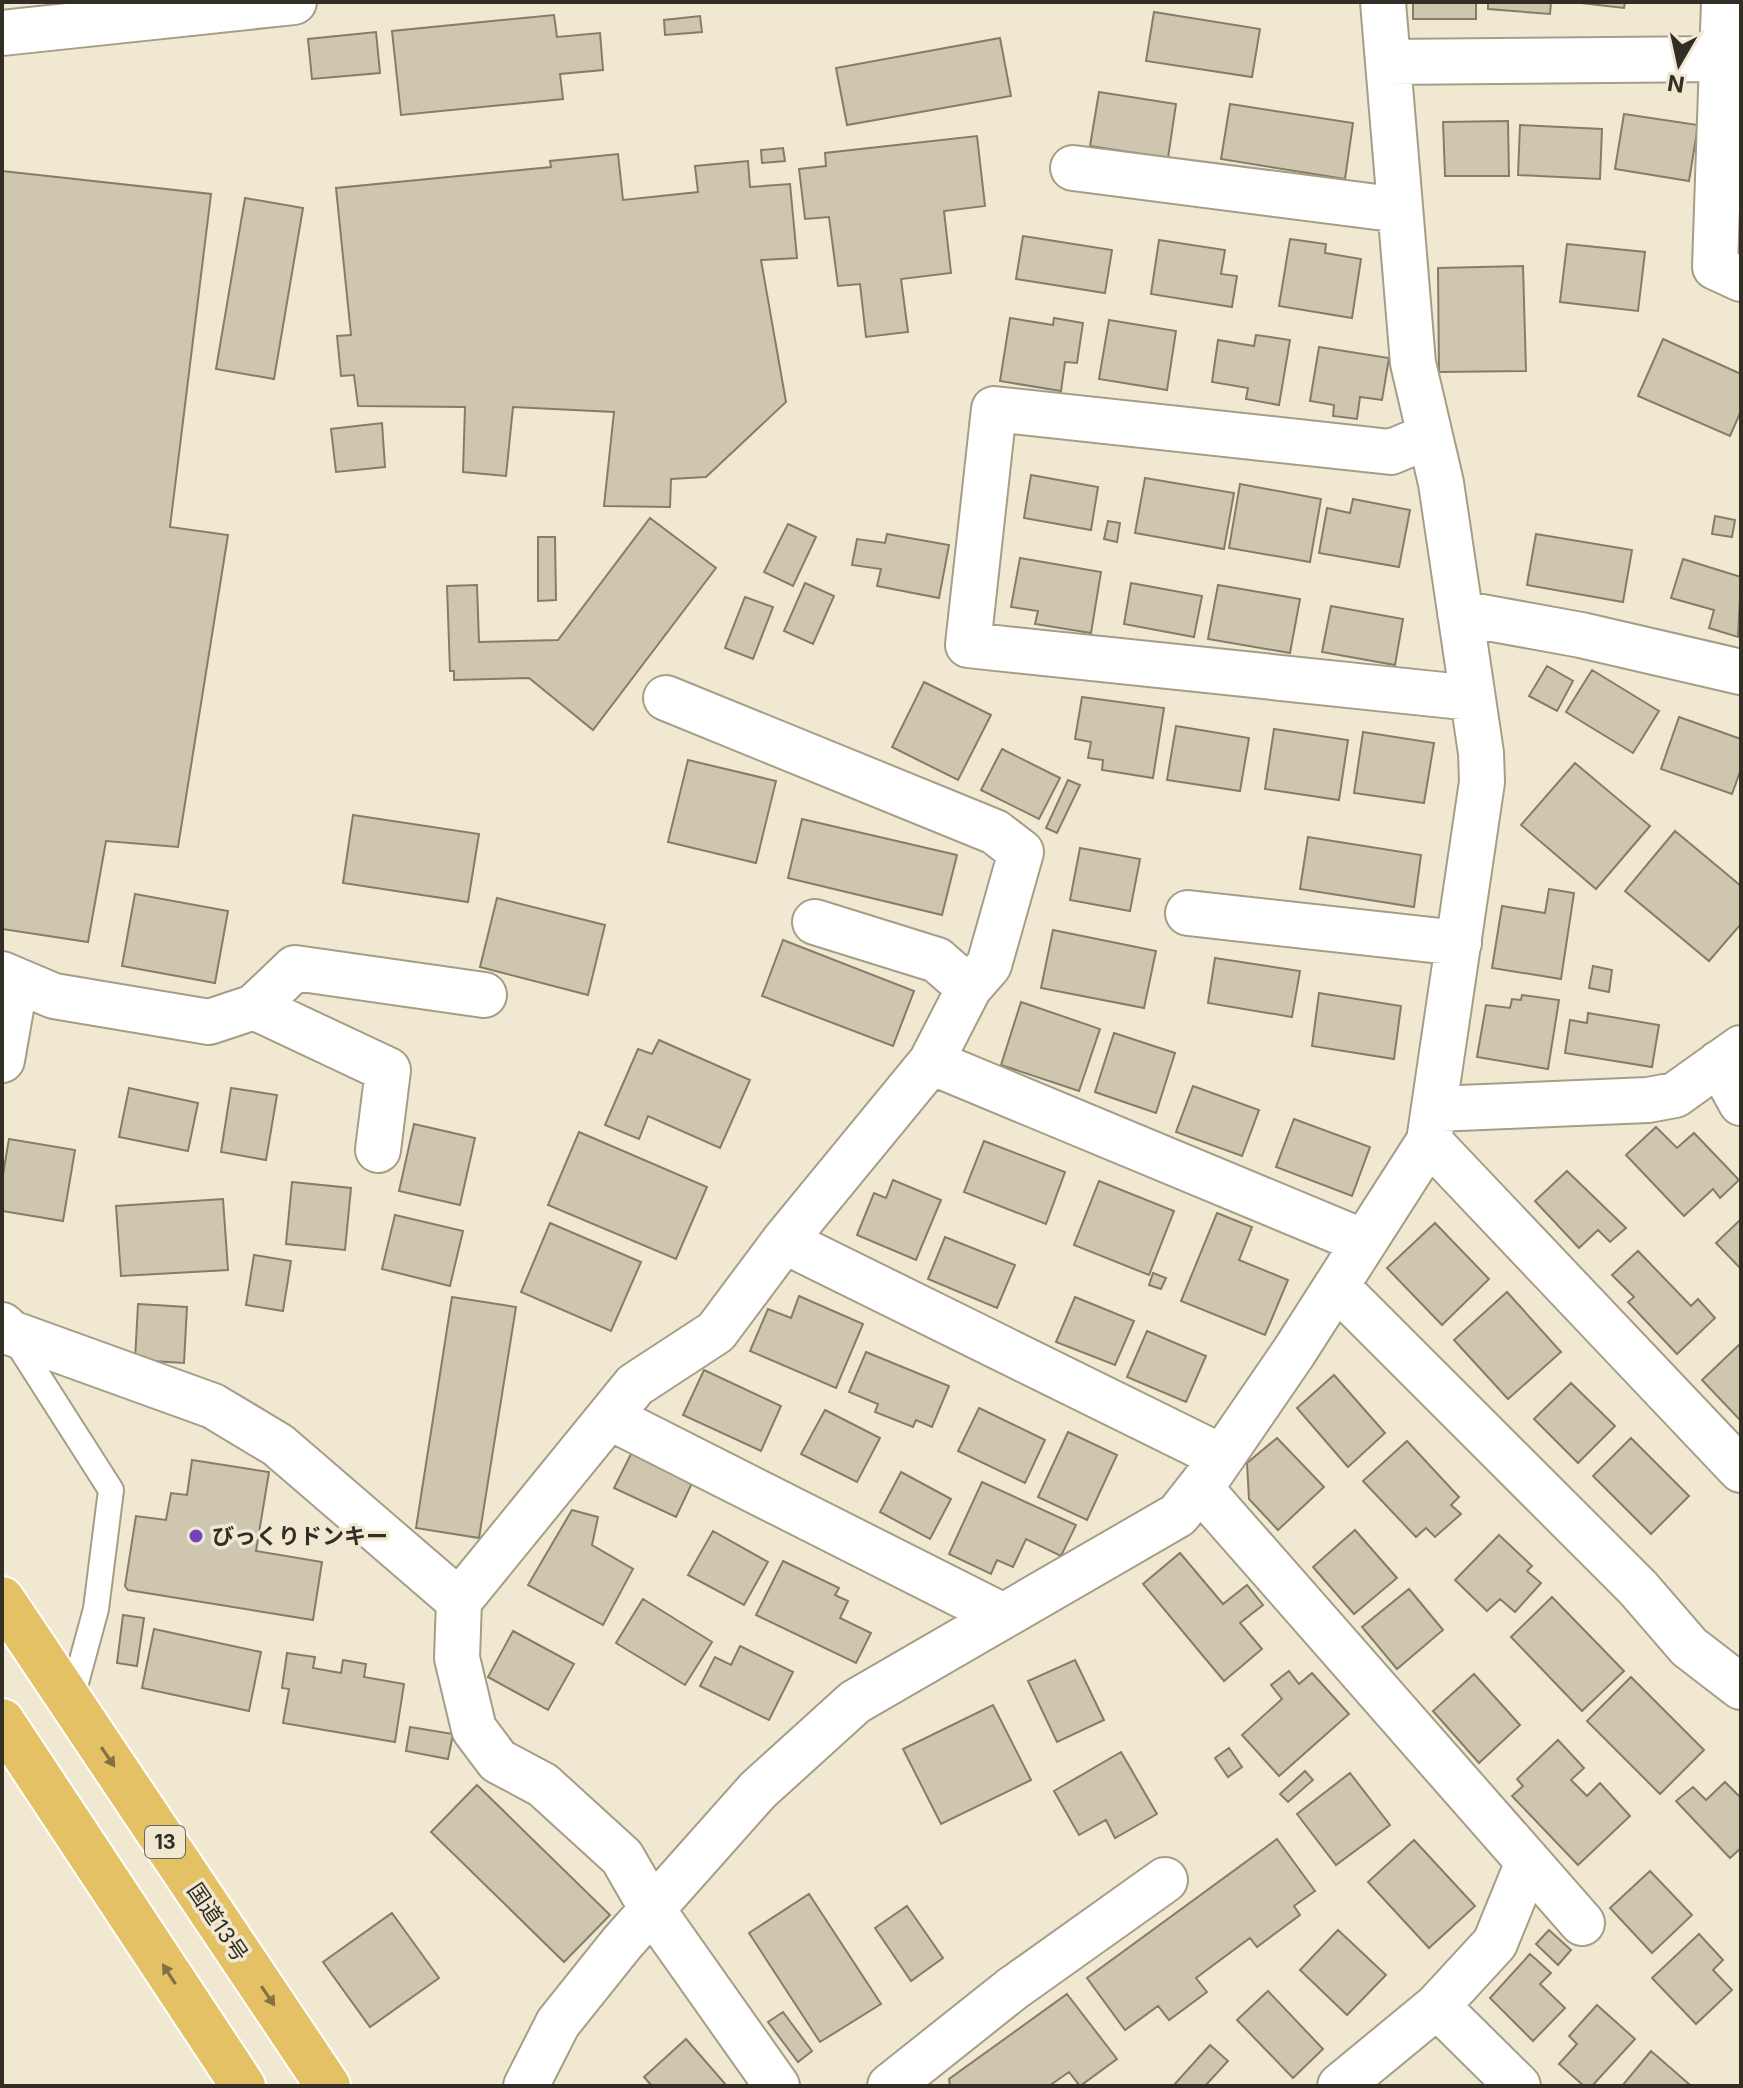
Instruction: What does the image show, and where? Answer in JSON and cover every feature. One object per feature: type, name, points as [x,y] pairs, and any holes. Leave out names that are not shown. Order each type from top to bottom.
[{"type":"highway","name":"国道13号","points":[[2,1599],[328,2086]]},
{"type":"highway","points":[[2,1721],[243,2086]]},
{"type":"street","points":[[2,33],[294,2]]},
{"type":"street","points":[[526,2086],[558,2023],[652,1909],[758,1790],[855,1702],[1178,1515],[1211,1473],[1336,1286],[1432,1125],[1482,782],[1441,483],[1413,363],[1383,2]]},
{"type":"street","points":[[1724,2],[1715,267],[1741,279]]},
{"type":"street","points":[[1388,62],[1722,59]]},
{"type":"street","points":[[1073,168],[1400,210]]},
{"type":"street","points":[[1429,436],[1391,452],[994,409],[968,645],[1472,698]]},
{"type":"street","points":[[1460,613],[1581,635],[1741,672]]},
{"type":"street","points":[[666,698],[995,832],[1021,852],[989,965],[969,988],[931,1062],[784,1241],[716,1332],[635,1385],[459,1601],[457,1658],[474,1729],[498,1761],[543,1785],[622,1857],[652,1909],[777,2086]]},
{"type":"street","points":[[1188,913],[1459,943]]},
{"type":"street","points":[[815,922],[937,960],[969,988]]},
{"type":"street","points":[[2,1060],[9,977],[54,996],[209,1022],[254,1007],[295,968],[484,995]]},
{"type":"street","points":[[254,1007],[388,1070],[378,1150]]},
{"type":"street","points":[[1432,1125],[1675,1095],[1730,1056],[1741,1103]]},
{"type":"street","points":[[931,1062],[1364,1242]]},
{"type":"street","points":[[1432,1125],[1741,1470]]},
{"type":"street","points":[[784,1241],[1211,1473],[1528,1862],[1582,1923]]},
{"type":"street","points":[[1336,1286],[1638,1588],[1689,1647],[1741,1687]]},
{"type":"street","points":[[7,1329],[213,1406],[278,1445],[459,1601]]},
{"type":"street","points":[[609,1417],[1003,1616]]},
{"type":"street","points":[[1340,2086],[1437,2006],[1495,1943],[1528,1862]]},
{"type":"street","points":[[890,2086],[1012,1989],[1165,1880]]},
{"type":"street","points":[[1437,2006],[1518,2086]]},
{"type":"lane","points":[[7,1329],[111,1490],[96,1609],[71,1701]]},
{"type":"building","points":[[1413,2],[1476,2],[1476,19],[1413,19]]},
{"type":"building","points":[[1488,2],[1551,2],[1550,14],[1488,9]]},
{"type":"building","points":[[1572,2],[1625,2],[1624,8]]},
{"type":"building","points":[[1154,12],[1260,29],[1252,77],[1146,61]]},
{"type":"building","points":[[554,15],[557,37],[600,33],[603,70],[560,74],[563,99],[401,115],[392,31]]},
{"type":"building","points":[[700,16],[702,32],[665,35],[664,20]]},
{"type":"building","points":[[376,32],[380,73],[312,79],[308,39]]},
{"type":"building","points":[[1000,38],[1011,96],[847,125],[836,68]]},
{"type":"building","points":[[1099,92],[1176,104],[1168,158],[1090,146]]},
{"type":"building","points":[[1230,104],[1353,123],[1345,179],[1221,159]]},
{"type":"building","points":[[1624,114],[1698,125],[1689,181],[1615,169]]},
{"type":"building","points":[[1508,121],[1509,176],[1445,176],[1443,122]]},
{"type":"building","points":[[1520,125],[1602,129],[1600,179],[1518,175]]},
{"type":"building","points":[[977,136],[985,206],[944,211],[951,273],[901,279],[908,332],[866,337],[860,284],[838,286],[829,217],[805,219],[799,169],[826,166],[825,153]]},
{"type":"building","points":[[783,148],[785,161],[762,163],[761,150]]},
{"type":"building","points":[[618,154],[623,200],[698,192],[695,166],[748,161],[750,187],[790,184],[797,258],[761,260],[786,402],[706,477],[671,479],[670,507],[604,506],[614,412],[513,407],[506,476],[463,472],[465,407],[358,406],[354,375],[341,376],[337,336],[351,335],[336,188],[551,167],[550,161]]},
{"type":"building","points":[[2,171],[211,194],[170,527],[228,535],[178,847],[106,841],[88,942],[2,929]]},
{"type":"building","points":[[245,198],[303,208],[274,379],[216,369]]},
{"type":"building","points":[[1023,236],[1112,250],[1105,293],[1016,279]]},
{"type":"building","points":[[1290,239],[1326,244],[1325,253],[1361,259],[1352,318],[1279,306]]},
{"type":"building","points":[[1159,240],[1225,250],[1221,274],[1237,276],[1232,307],[1151,294]]},
{"type":"building","points":[[1567,244],[1645,252],[1638,311],[1560,302]]},
{"type":"building","points":[[1523,266],[1526,371],[1439,372],[1438,268]]},
{"type":"building","points":[[1010,318],[1053,325],[1054,318],[1083,323],[1077,363],[1065,362],[1061,391],[1000,381]]},
{"type":"building","points":[[1109,320],[1176,331],[1167,390],[1099,379]]},
{"type":"building","points":[[1256,335],[1290,340],[1279,405],[1246,399],[1248,388],[1212,382],[1218,340],[1254,346]]},
{"type":"building","points":[[1663,339],[1741,374],[1741,411],[1730,436],[1638,396]]},
{"type":"building","points":[[1319,347],[1389,358],[1382,400],[1360,397],[1357,419],[1333,416],[1334,405],[1310,401]]},
{"type":"building","points":[[382,423],[385,467],[336,472],[331,429]]},
{"type":"building","points":[[1031,475],[1098,487],[1091,530],[1024,518]]},
{"type":"building","points":[[1145,478],[1234,493],[1224,549],[1135,533]]},
{"type":"building","points":[[1240,484],[1321,499],[1310,562],[1229,548]]},
{"type":"building","points":[[1353,499],[1410,510],[1399,567],[1319,553],[1327,508],[1350,513]]},
{"type":"building","points":[[1715,516],[1735,520],[1732,537],[1712,534]]},
{"type":"building","points":[[650,518],[716,568],[593,730],[529,678],[454,680],[454,671],[450,671],[447,586],[477,585],[479,642],[558,640]]},
{"type":"building","points":[[1108,521],[1120,523],[1117,542],[1104,539]]},
{"type":"building","points":[[788,524],[816,537],[793,586],[764,572]]},
{"type":"building","points":[[887,534],[949,545],[939,598],[877,586],[881,569],[852,565],[857,539],[885,543]]},
{"type":"building","points":[[1536,534],[1632,550],[1623,602],[1527,585]]},
{"type":"building","points":[[538,537],[555,537],[556,600],[538,601]]},
{"type":"building","points":[[1020,558],[1101,572],[1091,633],[1035,624],[1038,611],[1011,607]]},
{"type":"building","points":[[1683,559],[1741,577],[1738,637],[1709,628],[1714,610],[1671,598]]},
{"type":"building","points":[[805,583],[834,596],[813,644],[784,631]]},
{"type":"building","points":[[1131,583],[1202,596],[1194,637],[1124,624]]},
{"type":"building","points":[[1218,585],[1300,599],[1290,653],[1208,639]]},
{"type":"building","points":[[745,597],[773,607],[753,659],[725,648]]},
{"type":"building","points":[[1331,606],[1403,619],[1395,665],[1322,652]]},
{"type":"building","points":[[1547,666],[1573,681],[1557,711],[1529,696]]},
{"type":"building","points":[[1592,670],[1659,711],[1633,753],[1566,712]]},
{"type":"building","points":[[924,682],[991,715],[958,780],[892,747]]},
{"type":"building","points":[[1082,697],[1164,708],[1153,778],[1102,770],[1103,760],[1088,758],[1091,742],[1075,739]]},
{"type":"building","points":[[1679,717],[1741,739],[1741,769],[1732,794],[1661,769]]},
{"type":"building","points":[[1176,726],[1249,738],[1240,791],[1167,780]]},
{"type":"building","points":[[1274,729],[1348,740],[1339,800],[1265,789]]},
{"type":"building","points":[[1363,732],[1434,743],[1424,803],[1354,793]]},
{"type":"building","points":[[1002,749],[1060,778],[1039,819],[981,790]]},
{"type":"building","points":[[688,760],[776,781],[756,863],[668,842]]},
{"type":"building","points":[[1575,763],[1650,826],[1596,889],[1521,825]]},
{"type":"building","points":[[1068,780],[1080,785],[1057,833],[1046,828]]},
{"type":"building","points":[[353,815],[479,834],[468,902],[343,883]]},
{"type":"building","points":[[802,819],[957,855],[942,915],[788,878]]},
{"type":"building","points":[[1675,831],[1741,886],[1741,924],[1709,961],[1625,891]]},
{"type":"building","points":[[1308,837],[1421,855],[1414,907],[1300,889]]},
{"type":"building","points":[[1080,848],[1140,859],[1130,911],[1070,900]]},
{"type":"building","points":[[1549,889],[1574,893],[1561,979],[1492,968],[1502,906],[1545,913]]},
{"type":"building","points":[[135,894],[228,911],[215,983],[122,966]]},
{"type":"building","points":[[497,898],[605,925],[588,995],[480,967]]},
{"type":"building","points":[[1053,930],[1156,951],[1144,1008],[1041,988]]},
{"type":"building","points":[[783,940],[914,991],[893,1046],[762,996]]},
{"type":"building","points":[[1215,958],[1300,971],[1292,1017],[1208,1003]]},
{"type":"building","points":[[1593,966],[1612,970],[1609,992],[1589,988]]},
{"type":"building","points":[[1319,993],[1401,1006],[1394,1059],[1312,1046]]},
{"type":"building","points":[[1522,995],[1559,1000],[1548,1069],[1477,1057],[1486,1005],[1510,1008],[1512,999],[1521,1000]]},
{"type":"building","points":[[1021,1002],[1100,1029],[1079,1091],[1001,1065]]},
{"type":"building","points":[[1588,1013],[1659,1025],[1652,1067],[1565,1053],[1570,1020],[1587,1023]]},
{"type":"building","points":[[1114,1033],[1175,1053],[1156,1113],[1095,1092]]},
{"type":"building","points":[[659,1040],[750,1080],[720,1148],[648,1116],[639,1139],[605,1125],[638,1049],[652,1054]]},
{"type":"building","points":[[1193,1086],[1259,1110],[1242,1156],[1176,1132]]},
{"type":"building","points":[[129,1088],[198,1103],[188,1151],[119,1137]]},
{"type":"building","points":[[231,1088],[277,1095],[266,1160],[221,1152]]},
{"type":"building","points":[[1294,1119],[1370,1147],[1352,1196],[1276,1167]]},
{"type":"building","points":[[414,1124],[475,1138],[460,1205],[399,1191]]},
{"type":"building","points":[[1656,1127],[1677,1148],[1694,1133],[1739,1180],[1720,1198],[1713,1189],[1684,1216],[1626,1155]]},
{"type":"building","points":[[579,1132],[707,1187],[676,1259],[548,1205]]},
{"type":"building","points":[[9,1139],[75,1150],[63,1221],[2,1211],[2,1180]]},
{"type":"building","points":[[984,1141],[1065,1172],[1046,1224],[964,1192]]},
{"type":"building","points":[[1567,1171],[1626,1228],[1610,1242],[1598,1230],[1579,1248],[1535,1201]]},
{"type":"building","points":[[893,1180],[941,1200],[916,1260],[857,1235],[874,1193],[886,1198]]},
{"type":"building","points":[[1099,1181],[1174,1211],[1149,1275],[1074,1245]]},
{"type":"building","points":[[292,1182],[351,1188],[345,1250],[286,1244]]},
{"type":"building","points":[[223,1199],[228,1270],[121,1276],[116,1206]]},
{"type":"building","points":[[1217,1213],[1252,1227],[1239,1260],[1288,1280],[1265,1335],[1181,1301]]},
{"type":"building","points":[[395,1215],[463,1231],[450,1286],[382,1269]]},
{"type":"building","points":[[1741,1219],[1741,1269],[1716,1243]]},
{"type":"building","points":[[550,1223],[641,1262],[611,1331],[521,1292]]},
{"type":"building","points":[[1435,1223],[1489,1279],[1442,1325],[1387,1268]]},
{"type":"building","points":[[945,1237],[1015,1265],[997,1308],[928,1279]]},
{"type":"building","points":[[1638,1251],[1691,1306],[1698,1299],[1715,1318],[1677,1354],[1628,1302],[1634,1297],[1612,1275]]},
{"type":"building","points":[[254,1255],[291,1261],[283,1311],[246,1305]]},
{"type":"building","points":[[1153,1273],[1166,1278],[1161,1289],[1149,1285]]},
{"type":"building","points":[[1507,1292],[1561,1352],[1508,1399],[1454,1340]]},
{"type":"building","points":[[799,1296],[863,1324],[836,1388],[750,1351],[768,1309],[791,1318]]},
{"type":"building","points":[[452,1297],[516,1307],[479,1538],[416,1528]]},
{"type":"building","points":[[1075,1297],[1134,1321],[1115,1365],[1056,1342]]},
{"type":"building","points":[[138,1304],[187,1307],[184,1363],[135,1360]]},
{"type":"building","points":[[1147,1331],[1206,1356],[1186,1402],[1127,1377]]},
{"type":"building","points":[[1741,1346],[1741,1421],[1702,1380]]},
{"type":"building","points":[[866,1352],[949,1386],[932,1427],[916,1420],[913,1427],[875,1412],[878,1404],[849,1392]]},
{"type":"building","points":[[704,1370],[781,1406],[761,1451],[683,1415]]},
{"type":"building","points":[[1334,1375],[1385,1433],[1348,1467],[1297,1408]]},
{"type":"building","points":[[1571,1383],[1615,1426],[1578,1463],[1534,1419]]},
{"type":"building","points":[[979,1408],[1045,1440],[1025,1483],[958,1451]]},
{"type":"building","points":[[825,1410],[880,1438],[857,1482],[801,1454]]},
{"type":"building","points":[[1068,1432],[1117,1455],[1087,1520],[1038,1497]]},
{"type":"building","points":[[1277,1438],[1324,1487],[1278,1530],[1249,1499],[1247,1463]]},
{"type":"building","points":[[1631,1438],[1689,1496],[1651,1534],[1593,1476]]},
{"type":"building","points":[[1407,1441],[1459,1497],[1451,1505],[1461,1514],[1435,1537],[1426,1528],[1416,1537],[1363,1481]]},
{"type":"building","points":[[632,1452],[693,1481],[676,1517],[614,1488]]},
{"type":"building","name":"びっくりドンキー","points":[[192,1460],[269,1472],[256,1551],[322,1562],[313,1620],[128,1590],[125,1586],[136,1516],[166,1520],[171,1493],[187,1495]]},
{"type":"building","points":[[901,1472],[951,1499],[930,1539],[880,1512]]},
{"type":"building","points":[[982,1482],[1076,1525],[1061,1556],[1026,1539],[1013,1567],[997,1560],[991,1574],[949,1554]]},
{"type":"building","points":[[572,1510],[598,1517],[592,1545],[633,1569],[603,1625],[528,1585]]},
{"type":"building","points":[[1355,1530],[1397,1578],[1354,1614],[1313,1567]]},
{"type":"building","points":[[713,1531],[768,1562],[744,1605],[688,1575]]},
{"type":"building","points":[[1499,1535],[1532,1566],[1527,1571],[1541,1583],[1515,1612],[1500,1599],[1487,1611],[1455,1580]]},
{"type":"building","points":[[1180,1553],[1223,1604],[1247,1585],[1263,1605],[1240,1623],[1262,1649],[1224,1681],[1143,1584]]},
{"type":"building","points":[[783,1561],[839,1588],[835,1595],[848,1601],[840,1618],[871,1633],[856,1663],[756,1615]]},
{"type":"building","points":[[1409,1589],[1443,1630],[1397,1669],[1362,1627]]},
{"type":"building","points":[[1552,1597],[1624,1671],[1582,1711],[1511,1637]]},
{"type":"building","points":[[643,1599],[712,1642],[685,1685],[616,1643]]},
{"type":"building","points":[[123,1615],[144,1618],[137,1666],[117,1663]]},
{"type":"building","points":[[154,1629],[261,1652],[249,1711],[142,1688]]},
{"type":"building","points":[[513,1631],[574,1664],[548,1710],[488,1677]]},
{"type":"building","points":[[740,1646],[793,1672],[769,1720],[700,1686],[715,1657],[731,1665]]},
{"type":"building","points":[[287,1653],[315,1657],[313,1668],[341,1673],[343,1660],[366,1664],[364,1677],[404,1684],[395,1742],[283,1723],[289,1689],[282,1688]]},
{"type":"building","points":[[1075,1660],[1104,1720],[1057,1742],[1028,1681]]},
{"type":"building","points":[[1289,1671],[1299,1684],[1312,1673],[1349,1714],[1279,1776],[1242,1735],[1282,1699],[1271,1685]]},
{"type":"building","points":[[1474,1674],[1520,1725],[1479,1763],[1433,1711]]},
{"type":"building","points":[[1631,1677],[1704,1750],[1660,1794],[1587,1721]]},
{"type":"building","points":[[993,1705],[1031,1780],[941,1824],[903,1749]]},
{"type":"building","points":[[410,1727],[453,1734],[448,1759],[406,1751]]},
{"type":"building","points":[[1558,1740],[1584,1768],[1571,1780],[1587,1796],[1600,1783],[1630,1816],[1578,1865],[1512,1796],[1523,1786],[1517,1779]]},
{"type":"building","points":[[1229,1748],[1242,1767],[1228,1777],[1215,1758]]},
{"type":"building","points":[[1121,1752],[1157,1814],[1115,1838],[1106,1820],[1079,1835],[1054,1791]]},
{"type":"building","points":[[1305,1771],[1313,1780],[1288,1802],[1280,1794]]},
{"type":"building","points":[[1350,1773],[1390,1825],[1336,1865],[1297,1814]]},
{"type":"building","points":[[1725,1782],[1741,1798],[1741,1848],[1730,1858],[1676,1801],[1693,1787],[1706,1800]]},
{"type":"building","points":[[477,1785],[610,1915],[564,1962],[431,1832]]},
{"type":"building","points":[[1277,1839],[1315,1891],[1294,1906],[1300,1915],[1257,1947],[1250,1938],[1196,1978],[1207,1992],[1169,2020],[1158,2006],[1125,2030],[1087,1978]]},
{"type":"building","points":[[1414,1840],[1475,1906],[1429,1948],[1368,1882]]},
{"type":"building","points":[[1650,1871],[1692,1915],[1652,1953],[1610,1908]]},
{"type":"building","points":[[809,1894],[881,2004],[820,2042],[749,1933]]},
{"type":"building","points":[[907,1906],[943,1958],[911,1981],[875,1928]]},
{"type":"building","points":[[392,1913],[439,1978],[370,2027],[323,1962]]},
{"type":"building","points":[[1338,1930],[1386,1975],[1347,2015],[1300,1970]]},
{"type":"building","points":[[1549,1930],[1571,1950],[1558,1965],[1536,1944]]},
{"type":"building","points":[[1699,1934],[1723,1960],[1713,1970],[1732,1990],[1696,2024],[1652,1978]]},
{"type":"building","points":[[1530,1954],[1551,1973],[1540,1984],[1565,2008],[1533,2041],[1490,1998]]},
{"type":"building","points":[[1268,1991],[1323,2049],[1293,2078],[1237,2020]]},
{"type":"building","points":[[1067,1994],[1117,2059],[1080,2086],[1069,2072],[1049,2086],[950,2086],[949,2079]]},
{"type":"building","points":[[1597,2005],[1635,2039],[1592,2086],[1584,2086],[1559,2064],[1577,2044],[1569,2036]]},
{"type":"building","points":[[783,2012],[812,2051],[798,2062],[768,2022]]},
{"type":"building","points":[[686,2039],[727,2086],[652,2086],[644,2077]]},
{"type":"building","points":[[1210,2045],[1228,2061],[1205,2086],[1173,2086]]},
{"type":"building","points":[[1651,2051],[1689,2084],[1622,2086]]},
{"type":"place","name":"びっくりドンキー","points":[[196,1536]]}]
